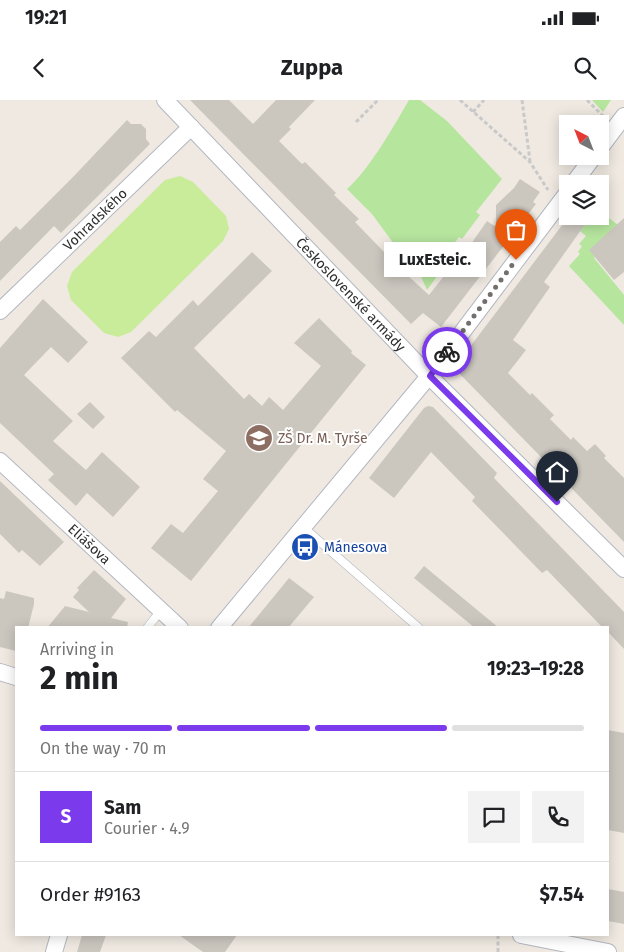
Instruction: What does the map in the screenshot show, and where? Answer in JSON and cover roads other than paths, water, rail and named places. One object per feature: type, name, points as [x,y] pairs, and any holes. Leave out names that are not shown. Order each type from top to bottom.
[{"type":"street","name":"Československé armády","points":[[166,100],[430,376],[624,569]]},
{"type":"street","points":[[609,136],[624,116]]},
{"type":"street","name":"Vohradského","points":[[0,311],[191,126]]},
{"type":"street","points":[[221,626],[302,526],[430,376],[559,204]]},
{"type":"street","name":"Eliášova","points":[[0,461],[178,626]]},
{"type":"street","points":[[0,672],[15,676]]},
{"type":"street","points":[[54,952],[59,936]]},
{"type":"street","points":[[526,936],[608,952]]},
{"type":"lane","points":[[302,526],[417,626]]},
{"type":"lane","points":[[150,626],[162,610]]},
{"type":"place","name":"LuxEsteic.","points":[[516,260]]},
{"type":"place","name":"ZŠ Dr. M. Tyrše","points":[[259,438]]},
{"type":"place","name":"Mánesova","points":[[305,547]]}]
